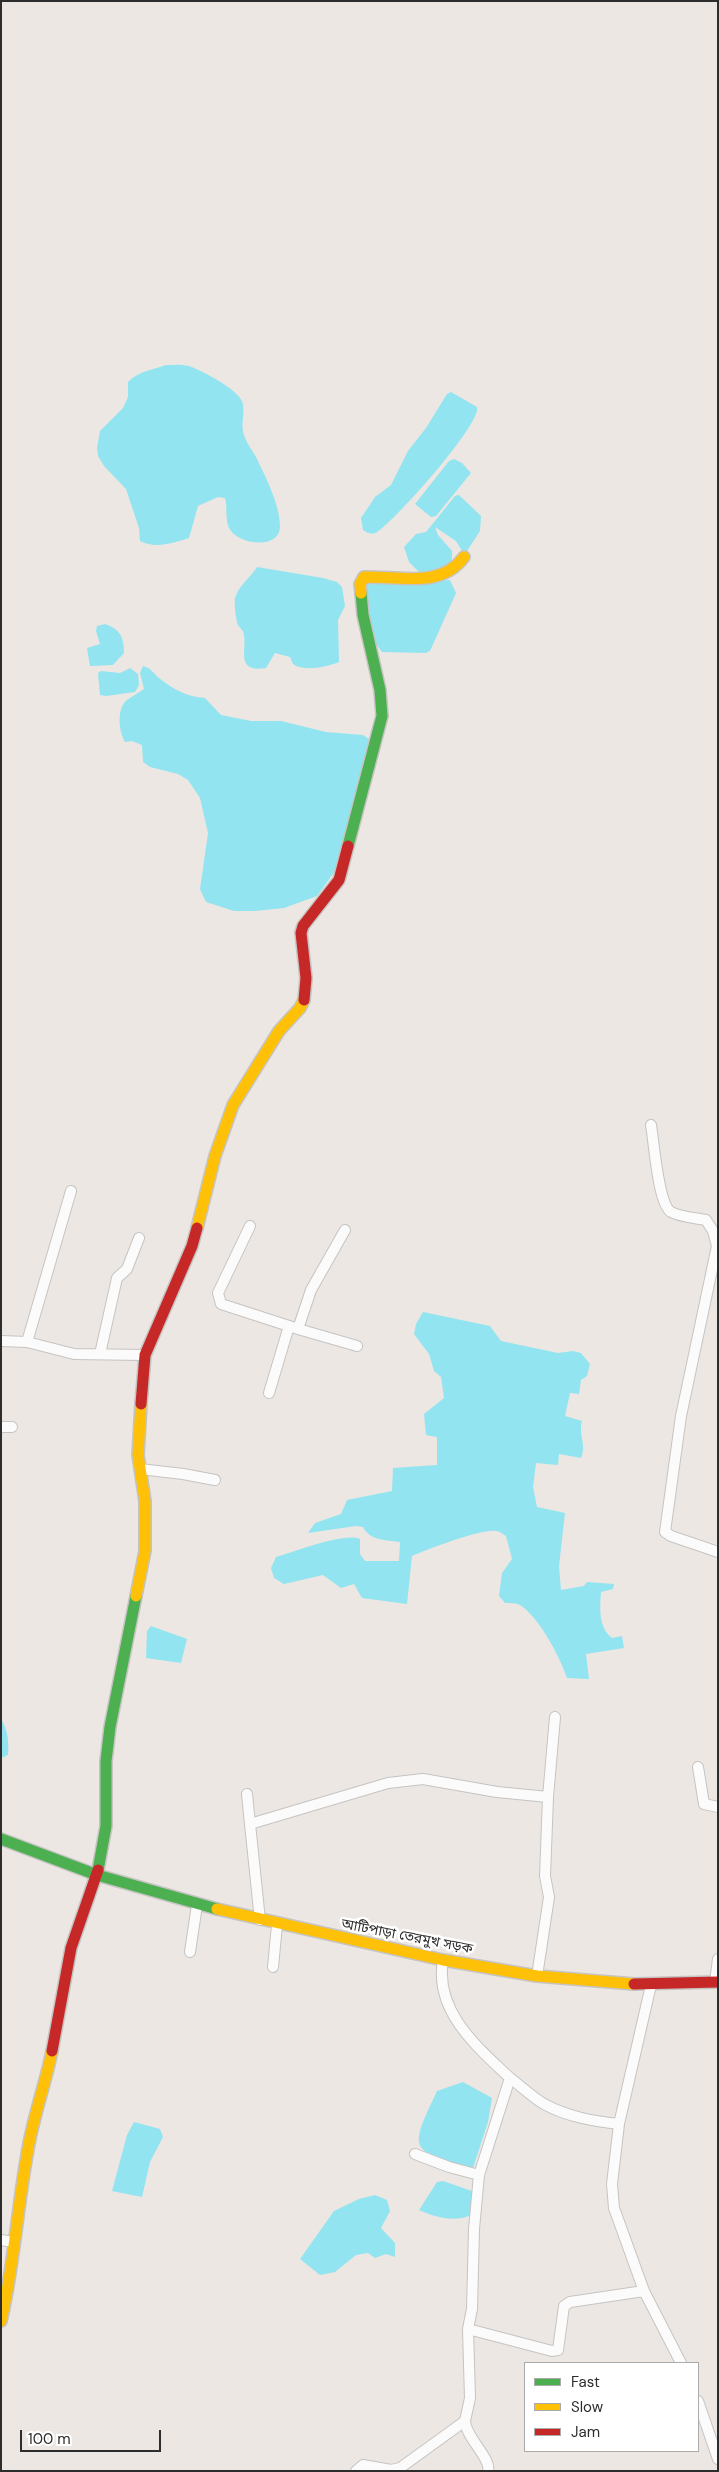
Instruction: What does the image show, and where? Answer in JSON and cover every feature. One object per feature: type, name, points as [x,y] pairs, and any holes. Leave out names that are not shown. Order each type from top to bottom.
[{"type":"street","points":[[1,2321],[11,2279],[7,2241],[27,2152],[46,2080],[71,1948],[97,1875],[106,1826],[106,1761],[110,1728],[145,1551],[145,1501],[138,1438],[145,1355],[192,1246],[215,1156],[233,1105],[279,1031],[300,1008],[305,998],[306,978],[301,933],[303,926],[334,890],[339,880],[382,716],[380,690],[363,615],[360,584],[364,577],[423,578],[446,575],[454,570],[464,557]]},
{"type":"street","points":[[651,1125],[659,1168],[659,1187],[666,1208],[672,1212],[706,1220],[713,1231],[717,1246],[681,1416],[665,1532],[671,1536],[718,1552]]},
{"type":"street","points":[[27,1342],[71,1191]]},
{"type":"street","points":[[250,1226],[218,1293],[218,1299],[221,1304],[357,1346]]},
{"type":"street","points":[[269,1393],[294,1327],[311,1290],[345,1230]]},
{"type":"street","points":[[100,1354],[117,1278],[127,1269],[139,1238]]},
{"type":"street","points":[[1,1341],[27,1342],[74,1354],[145,1355]]},
{"type":"street","points":[[1,1427],[12,1427]]},
{"type":"street","points":[[140,1469],[215,1480]]},
{"type":"street","points":[[537,1976],[549,1897],[545,1876],[548,1797],[555,1716]]},
{"type":"street","points":[[698,1767],[704,1804],[718,1807]]},
{"type":"street","points":[[250,1824],[388,1783],[423,1779],[497,1792],[548,1797]]},
{"type":"street","points":[[247,1794],[260,1920]]},
{"type":"street","name":"আটিপাড়া তেরমুখ সড়ক","points":[[1,1839],[97,1875],[197,1905],[277,1925],[443,1960],[537,1976],[651,1985],[716,1982]]},
{"type":"street","points":[[190,1952],[197,1905]]},
{"type":"street","points":[[273,1967],[277,1925]]},
{"type":"street","points":[[716,1982],[718,1959]]},
{"type":"street","points":[[443,1960],[441,1969],[445,2000],[463,2031],[510,2078],[543,2104],[582,2119],[619,2124]]},
{"type":"street","points":[[651,1985],[619,2124],[612,2184],[614,2208],[644,2291],[680,2362]]},
{"type":"street","points":[[488,2471],[488,2463],[466,2430],[465,2422],[470,2398],[468,2330],[472,2310],[474,2229],[479,2175],[510,2078]]},
{"type":"street","points":[[415,2154],[448,2167],[479,2175]]},
{"type":"street","points":[[468,2330],[552,2351],[558,2350],[564,2306],[570,2302],[644,2291]]},
{"type":"street","points":[[699,2404],[718,2459]]},
{"type":"street","points":[[356,2471],[363,2465],[391,2470],[400,2468],[465,2422]]},
{"type":"water","points":[[166,365],[186,365],[202,371],[218,380],[239,396],[242,401],[244,435],[268,483],[278,510],[280,527],[278,534],[273,539],[266,542],[250,542],[236,536],[229,527],[225,498],[218,497],[198,506],[189,538],[158,545],[140,541],[139,528],[126,489],[104,466],[98,456],[97,448],[100,431],[123,408],[128,397],[128,382],[141,373]]},
{"type":"water","points":[[451,392],[477,407],[475,417],[466,432],[418,492],[387,524],[375,533],[363,530],[361,518],[375,497],[391,485],[408,451],[426,428],[447,394]]},
{"type":"water","points":[[454,459],[462,463],[471,473],[436,516],[431,517],[415,504],[449,461]]},
{"type":"water","points":[[459,495],[481,516],[480,531],[467,551],[462,551],[456,541],[435,527],[438,535],[452,551],[452,559],[447,568],[443,570],[419,572],[409,562],[404,547],[416,534],[426,532],[455,496]]},
{"type":"water","points":[[257,567],[323,578],[337,582],[342,587],[345,606],[338,620],[339,662],[322,667],[303,668],[293,664],[290,657],[275,653],[266,668],[256,669],[246,664],[244,659],[244,634],[237,623],[235,598],[239,589]]},
{"type":"water","points":[[450,580],[456,593],[430,651],[425,653],[382,652],[376,644],[364,590],[367,582]]},
{"type":"water","points":[[105,624],[114,628],[120,634],[124,653],[113,665],[90,666],[87,648],[100,644],[96,631],[97,626]]},
{"type":"water","points":[[143,666],[150,669],[175,689],[192,696],[205,698],[221,715],[251,721],[281,721],[326,732],[363,735],[369,739],[340,864],[317,896],[284,908],[255,911],[234,911],[206,902],[200,889],[208,833],[200,798],[188,780],[178,774],[150,767],[143,762],[142,745],[132,741],[125,742],[121,732],[121,709],[129,699],[144,689],[140,673]]},
{"type":"water","points":[[130,668],[138,674],[139,685],[135,692],[106,696],[100,695],[98,673],[101,671],[120,673]]},
{"type":"water","points":[[423,1312],[490,1326],[501,1341],[558,1353],[573,1351],[581,1353],[590,1364],[587,1376],[581,1380],[579,1394],[570,1393],[565,1416],[582,1421],[583,1453],[581,1458],[559,1454],[558,1465],[536,1463],[533,1487],[537,1507],[565,1513],[559,1566],[561,1590],[584,1586],[587,1582],[614,1584],[613,1589],[601,1592],[602,1623],[612,1638],[622,1636],[624,1648],[586,1654],[589,1679],[567,1678],[554,1649],[534,1619],[520,1605],[505,1603],[499,1596],[502,1573],[512,1559],[506,1536],[498,1531],[488,1531],[467,1536],[412,1556],[407,1604],[362,1598],[354,1584],[341,1588],[323,1575],[284,1584],[274,1578],[271,1568],[276,1557],[343,1538],[360,1539],[360,1554],[365,1561],[399,1561],[400,1542],[374,1537],[366,1532],[363,1527],[356,1526],[308,1533],[315,1523],[341,1514],[347,1500],[392,1491],[393,1468],[437,1465],[437,1437],[426,1435],[424,1414],[444,1398],[441,1377],[434,1371],[429,1354],[414,1334],[416,1324]]},
{"type":"water","points":[[151,1626],[187,1639],[181,1663],[146,1658],[147,1631]]},
{"type":"water","points":[[1,1719],[7,1732],[8,1755],[1,1758]]},
{"type":"water","points":[[463,2082],[492,2098],[488,2122],[473,2168],[436,2157],[426,2152],[420,2145],[419,2137],[437,2091]]},
{"type":"water","points":[[134,2122],[160,2129],[163,2137],[150,2162],[142,2197],[112,2191],[127,2135]]},
{"type":"water","points":[[443,2181],[472,2191],[473,2214],[453,2219],[419,2210],[437,2182]]},
{"type":"water","points":[[375,2195],[387,2200],[390,2211],[381,2228],[395,2243],[395,2257],[386,2254],[375,2258],[368,2253],[356,2255],[335,2272],[320,2275],[300,2259],[334,2211],[359,2199]]},
{"type":"traffic: fast","points":[[348,846],[382,716],[380,690],[363,615],[361,593]]},
{"type":"traffic: fast","points":[[98,1870],[106,1826],[106,1761],[110,1727],[136,1596]]},
{"type":"traffic: fast","points":[[1,1839],[97,1875],[217,1909]]},
{"type":"traffic: slow","points":[[361,593],[360,584],[364,577],[405,579],[431,577],[454,567],[464,557]]},
{"type":"traffic: slow","points":[[197,1228],[215,1156],[233,1105],[279,1031],[300,1008],[304,1000]]},
{"type":"traffic: slow","points":[[136,1596],[145,1551],[145,1501],[138,1455],[141,1404]]},
{"type":"traffic: slow","points":[[217,1909],[443,1960],[537,1976],[634,1984]]},
{"type":"traffic: slow","points":[[1,2321],[9,2280],[29,2142],[52,2051]]},
{"type":"traffic: jam","points":[[304,1000],[306,978],[301,933],[303,926],[339,880],[348,846]]},
{"type":"traffic: jam","points":[[141,1404],[145,1355],[192,1246],[197,1228]]},
{"type":"traffic: jam","points":[[52,2051],[71,1948],[98,1870]]},
{"type":"traffic: jam","points":[[634,1984],[718,1982]]}]
